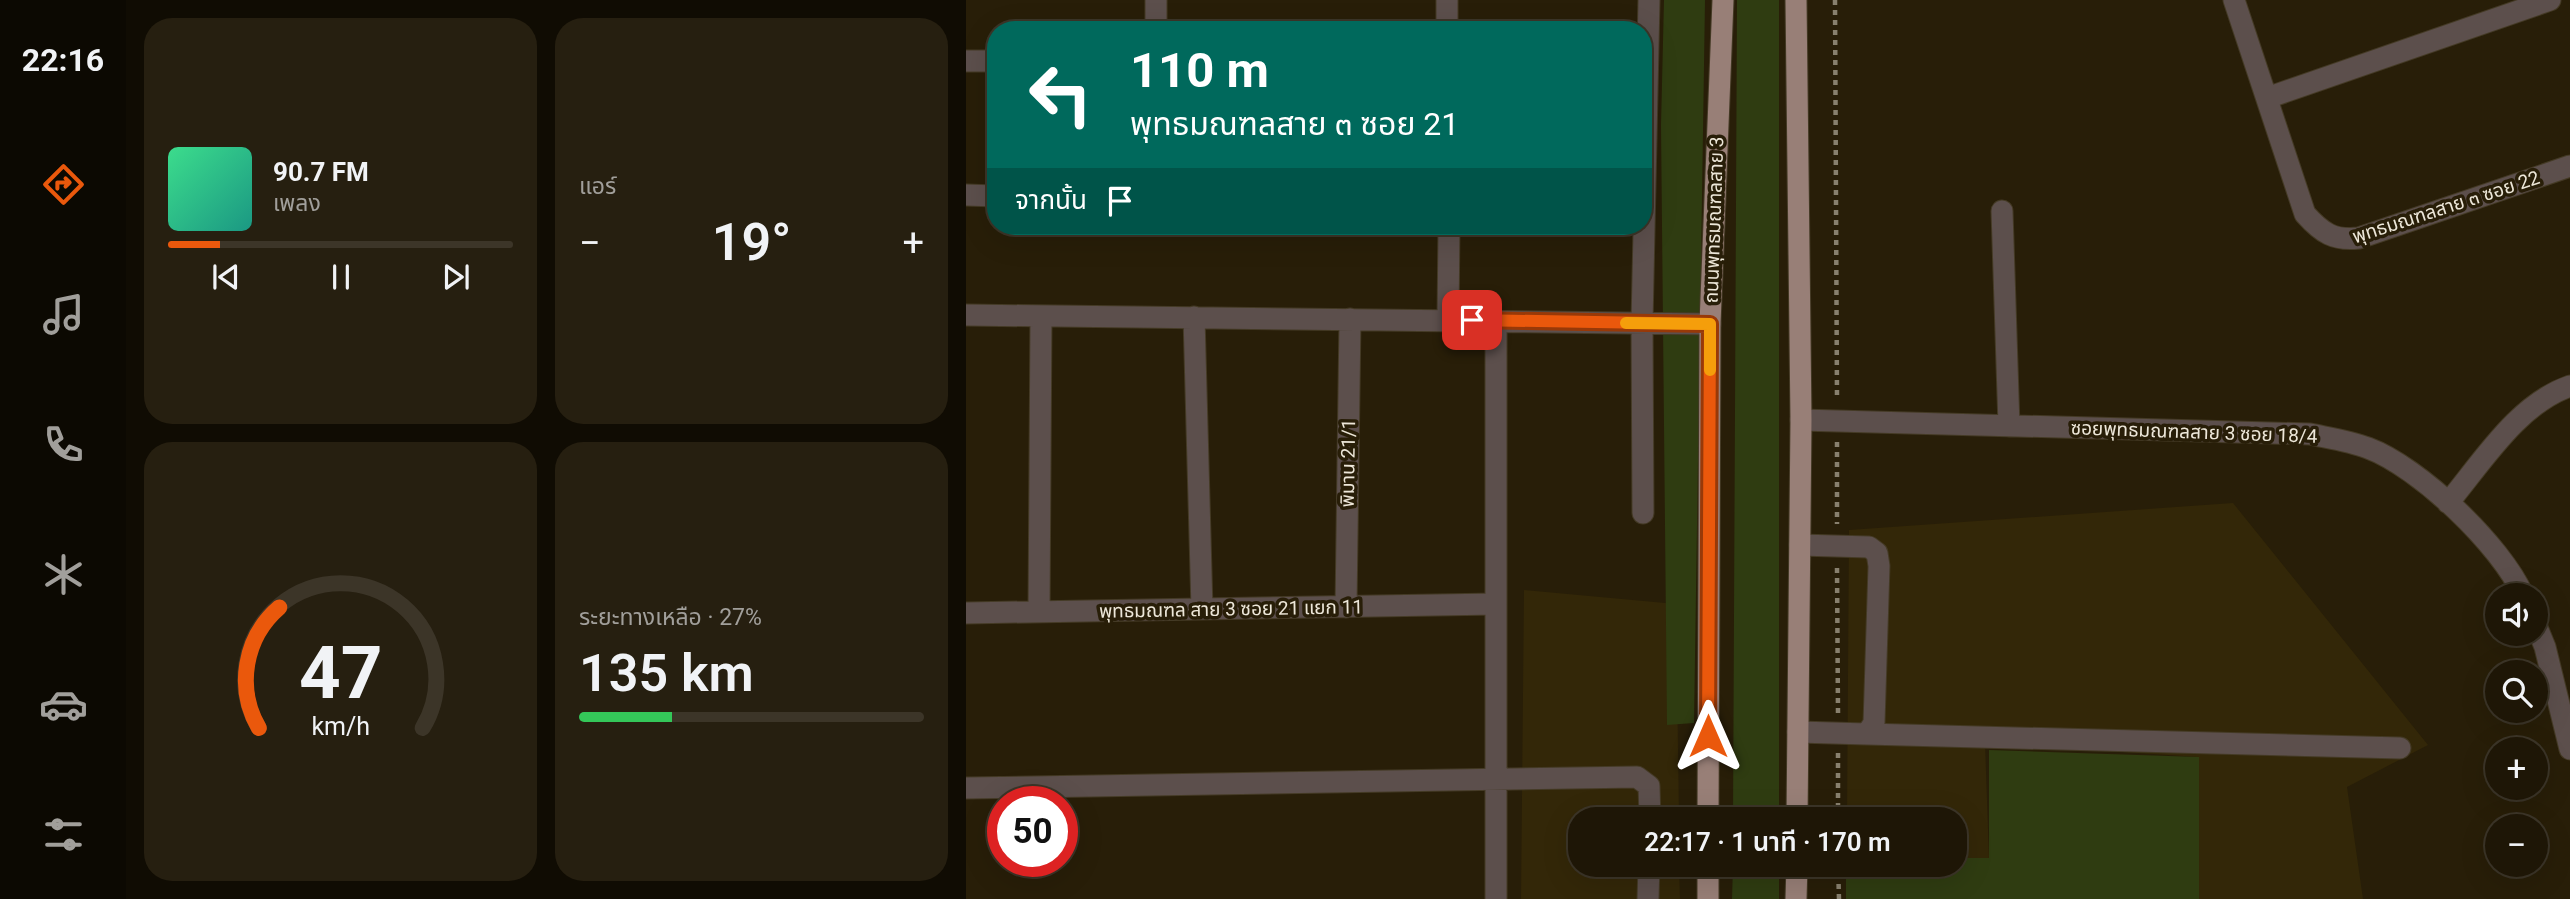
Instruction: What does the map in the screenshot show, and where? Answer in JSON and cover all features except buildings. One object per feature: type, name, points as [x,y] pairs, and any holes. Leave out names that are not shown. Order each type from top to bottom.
[{"type":"main road","name":"ถนนพุทธมณฑลสาย 3","points":[[1708,807],[1710,324],[1723,0]]},
{"type":"main road","points":[[1796,0],[1801,420],[1797,807]]},
{"type":"main road","points":[[1708,877],[1708,899]]},
{"type":"main road","points":[[1796,899],[1797,877]]},
{"type":"street","points":[[1156,21],[1157,0]]},
{"type":"street","points":[[1447,0],[1447,21]]},
{"type":"street","points":[[1649,0],[1649,21]]},
{"type":"street","name":"พุทธมณฑลสาย ๓ ซอย 22","points":[[2234,0],[2305,214],[2319,231],[2339,240],[2359,238],[2570,166]]},
{"type":"street","points":[[2267,98],[2550,0]]},
{"type":"street","points":[[966,61],[987,61]]},
{"type":"street","points":[[966,195],[987,196]]},
{"type":"street","points":[[2002,211],[2009,426]]},
{"type":"street","points":[[1448,319],[1449,235]]},
{"type":"street","points":[[1643,513],[1644,235]]},
{"type":"street","points":[[966,315],[1710,324]]},
{"type":"street","points":[[1039,611],[1041,316]]},
{"type":"street","points":[[1194,317],[1202,609]]},
{"type":"street","name":"พิมาน 21/1","points":[[1346,607],[1350,319]]},
{"type":"street","points":[[1496,321],[1496,899]]},
{"type":"street","points":[[2448,503],[2526,411],[2548,394],[2570,386]]},
{"type":"street","name":"ซอยพุทธมณฑลสาย 3 ซอย 18/4","points":[[1801,420],[2310,433],[2369,448],[2434,489],[2486,540],[2515,583]]},
{"type":"street","points":[[1800,545],[1869,547],[1877,553],[1875,711],[1874,723],[1867,734]]},
{"type":"street","name":"พุทธมณฑล สาย 3 ซอย 21 แยก 11","points":[[966,613],[1496,604]]},
{"type":"street","points":[[2545,646],[2570,748]]},
{"type":"street","points":[[1798,732],[2400,748]]},
{"type":"street","points":[[966,788],[1637,777],[1649,786],[1650,807]]},
{"type":"street","points":[[1648,899],[1649,877]]},
{"type":"path","points":[[1838,877],[1839,899]]},
{"type":"shaded area","points":[[2233,503],[2428,745],[2347,787],[2363,899],[2199,899],[2198,757],[1985,743],[1989,858],[1967,858],[1967,807],[1847,807],[1849,530]]},
{"type":"shaded area","points":[[1524,590],[1676,604],[1679,807],[1568,807],[1568,877],[1679,877],[1680,899],[1521,899]]},
{"type":"green space","points":[[1664,0],[1705,0],[1694,723],[1667,725],[1661,125]]},
{"type":"green space","points":[[1737,0],[1779,0],[1779,807],[1733,807]]},
{"type":"green space","points":[[1989,750],[2199,757],[2199,899],[1846,899],[1846,877],[1967,877],[1967,858],[1989,858]]},
{"type":"green space","points":[[1733,877],[1779,877],[1779,899],[1732,899]]},
{"type":"slow traffic","points":[[1626,323],[1710,324],[1710,370]]},
{"type":"route","points":[[1472,320],[1710,324],[1708,736]]}]
